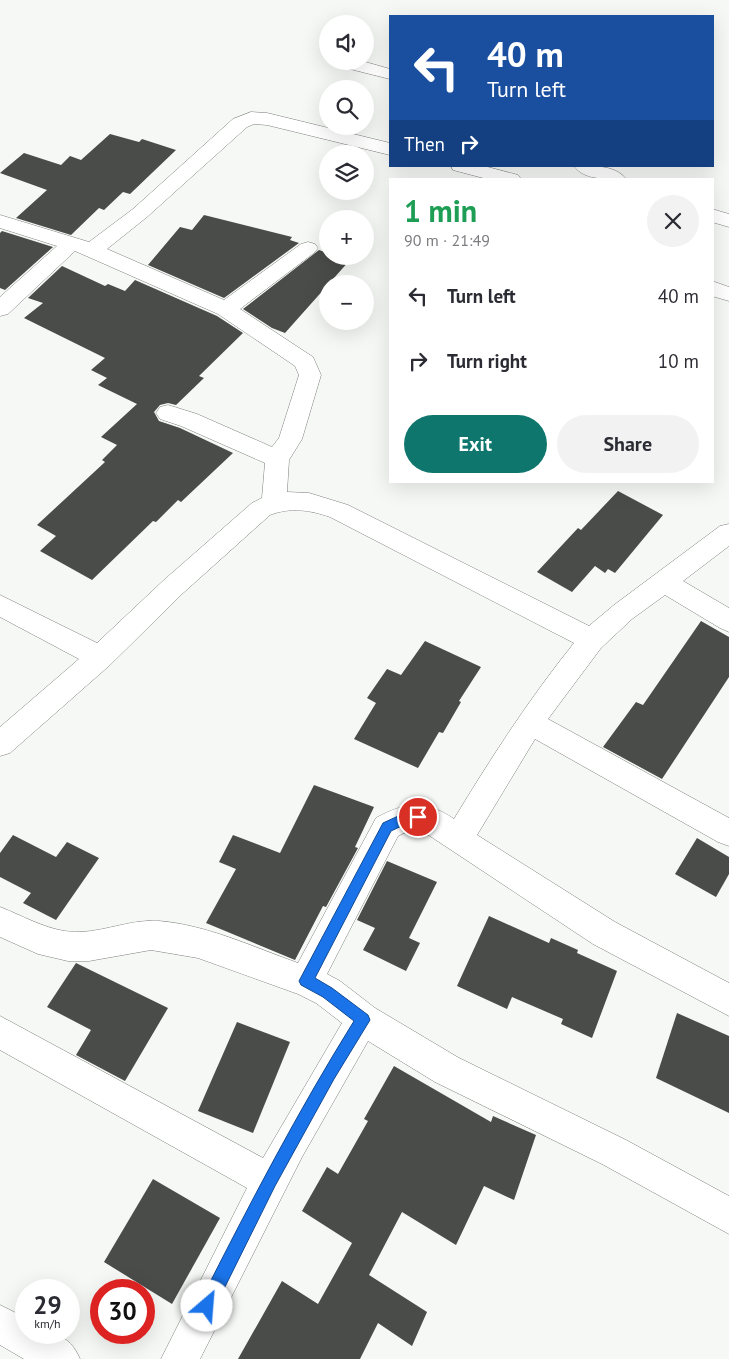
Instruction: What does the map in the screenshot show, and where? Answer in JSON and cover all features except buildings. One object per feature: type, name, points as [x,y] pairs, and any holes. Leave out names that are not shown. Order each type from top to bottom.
[{"type":"street","points":[[373,70],[389,74]]},
{"type":"street","points":[[92,250],[140,214],[240,122],[251,118],[266,119],[389,149]]},
{"type":"street","points":[[464,167],[506,178]]},
{"type":"street","points":[[517,178],[527,167]]},
{"type":"street","points":[[586,167],[613,178]]},
{"type":"street","points":[[714,216],[729,221]]},
{"type":"street","points":[[0,221],[92,250],[226,309],[300,357],[309,368],[310,375],[290,438],[277,460],[274,503]]},
{"type":"street","points":[[0,309],[72,243]]},
{"type":"street","points":[[226,309],[308,248]]},
{"type":"street","points":[[714,289],[729,294]]},
{"type":"street","points":[[168,413],[189,420],[277,460]]},
{"type":"street","points":[[6,731],[100,657],[260,509],[274,503],[300,500],[339,510],[592,640]]},
{"type":"street","points":[[458,839],[510,753],[532,723],[551,692],[592,640],[623,612],[729,533]]},
{"type":"street","points":[[664,582],[729,621]]},
{"type":"street","points":[[0,606],[100,657]]},
{"type":"street","points":[[532,723],[729,833]]},
{"type":"street","points":[[306,981],[387,827],[407,817],[418,817],[433,820],[458,839],[604,933],[729,1000]]},
{"type":"street","points":[[0,922],[57,946],[80,947],[148,935],[163,936],[208,946],[248,958],[306,981],[328,992],[363,1020],[447,1070],[614,1152],[729,1216]]},
{"type":"street","points":[[180,1359],[270,1181],[329,1074],[363,1020]]},
{"type":"street","points":[[0,1032],[270,1181]]},
{"type":"street","points":[[0,1324],[62,1359]]},
{"type":"route","points":[[207,1306],[311,1105],[363,1020],[328,992],[306,981],[387,827],[407,817],[418,817]]}]
